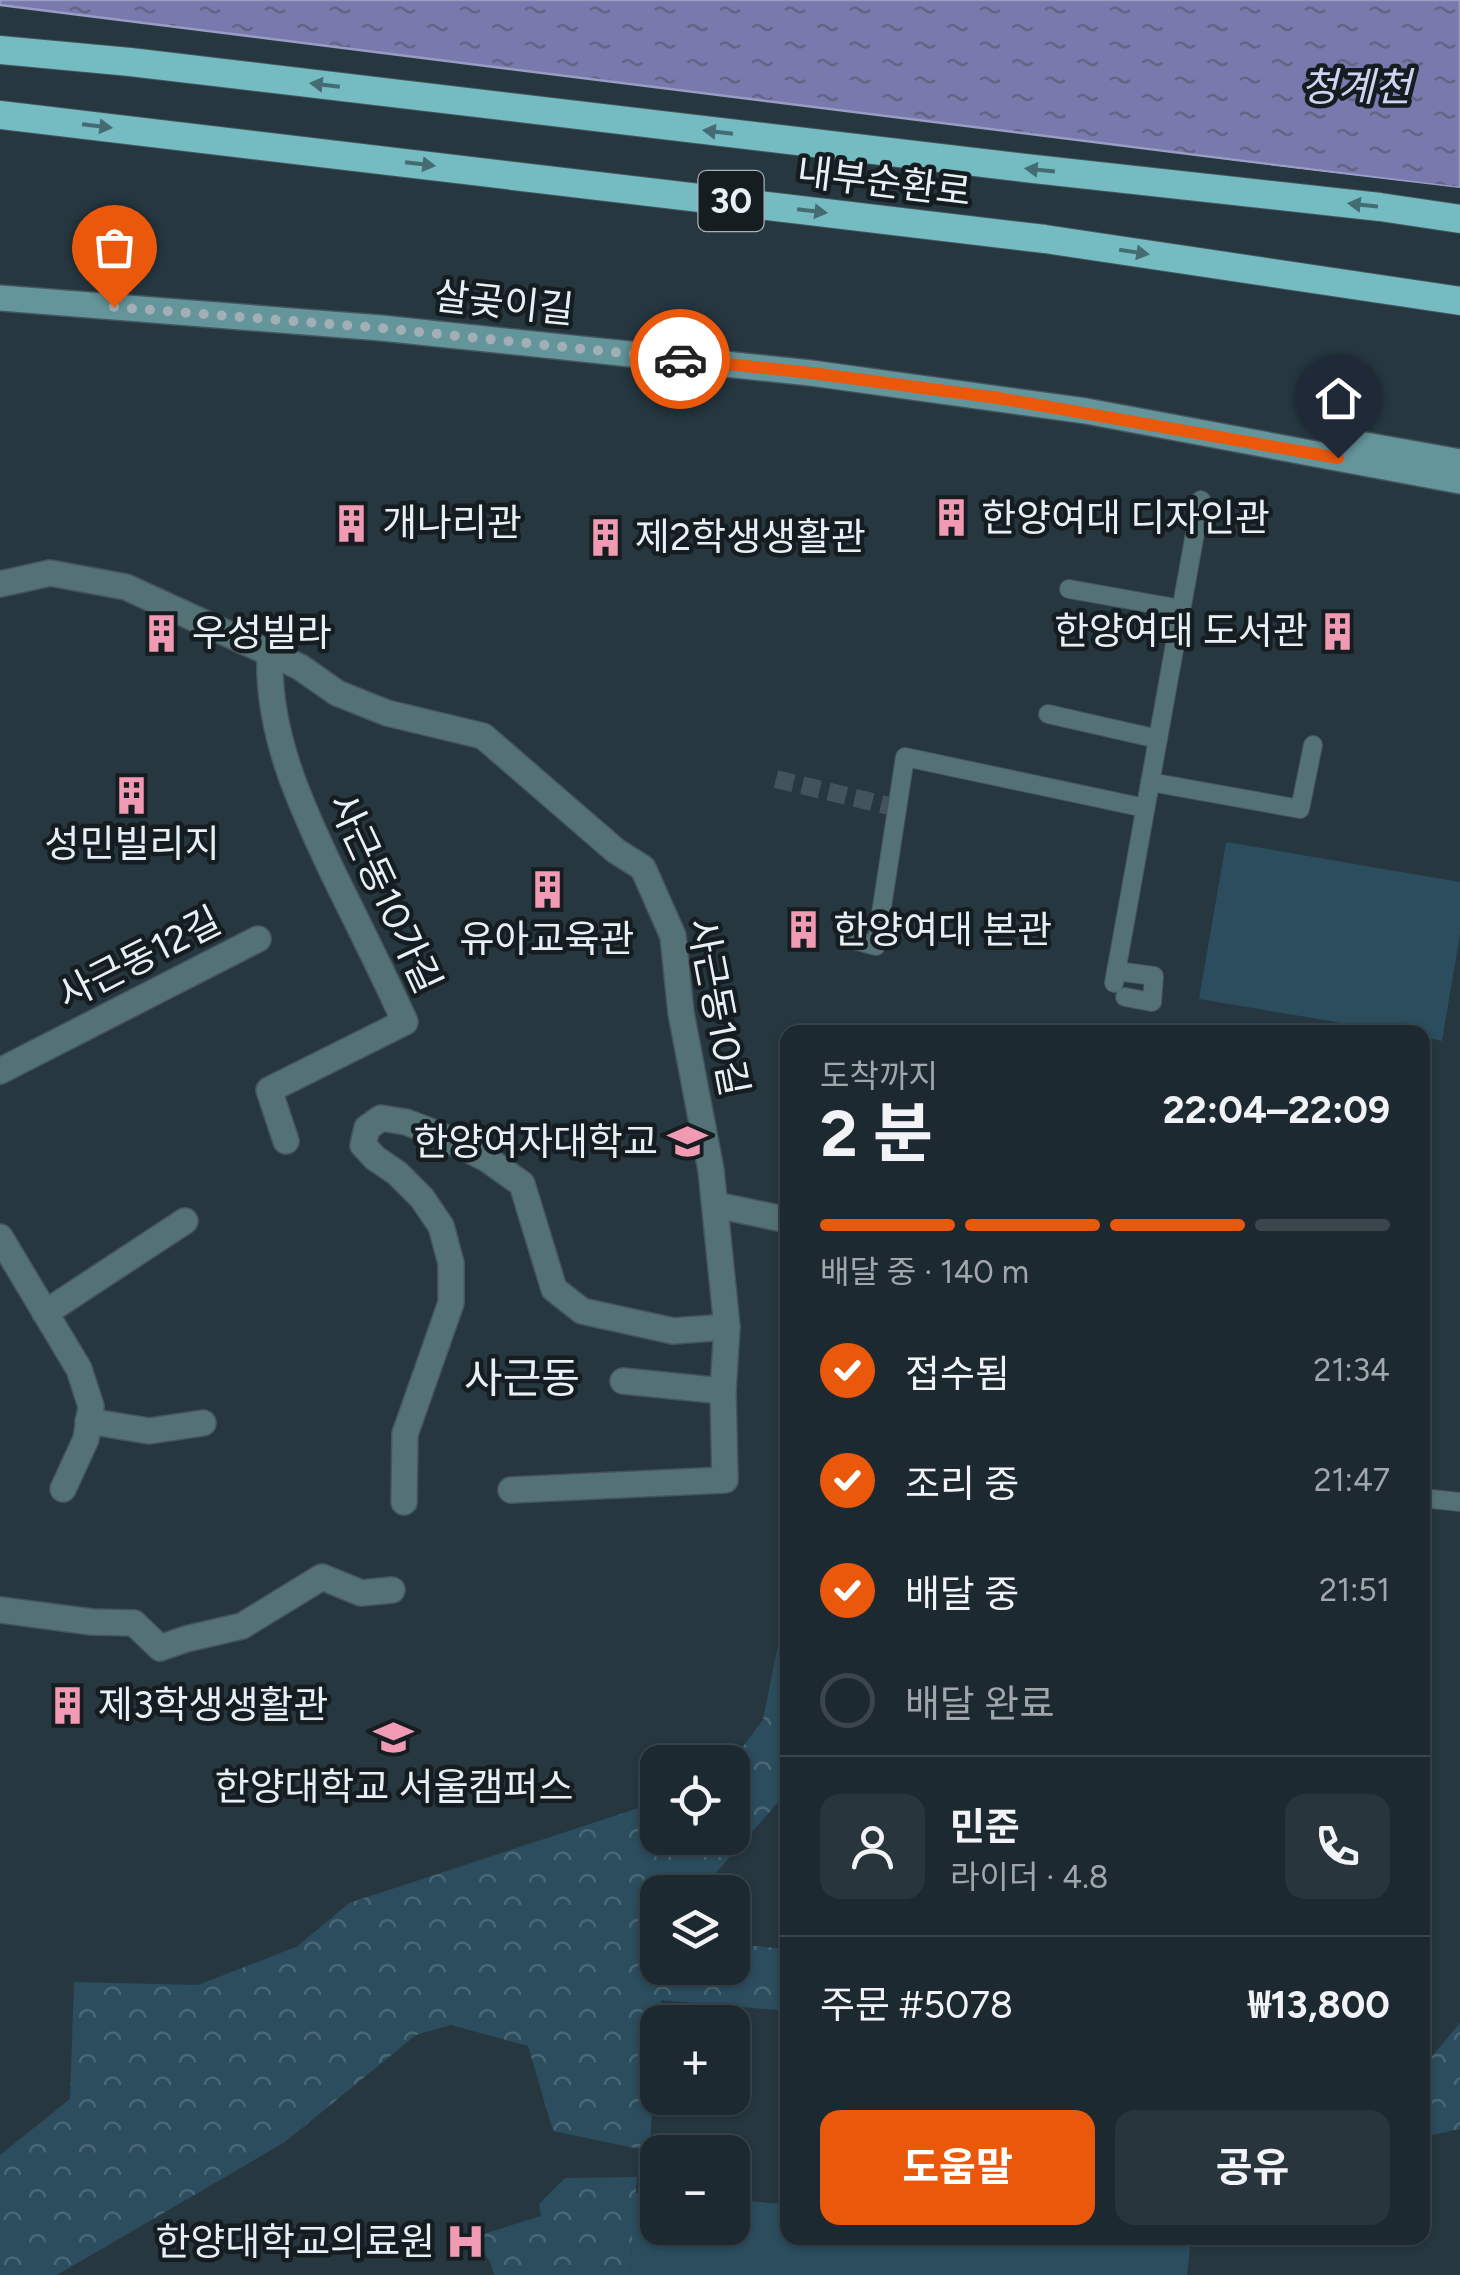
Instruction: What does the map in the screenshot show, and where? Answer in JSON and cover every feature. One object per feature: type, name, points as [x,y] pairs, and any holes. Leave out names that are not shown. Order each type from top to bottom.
[{"type":"highway","name":"내부순환로","points":[[0,50],[150,64],[1460,218]]},
{"type":"highway","name":"내부순환로","points":[[0,114],[1046,239],[1460,301]]},
{"type":"main road","name":"살곶이길","points":[[0,298],[381,328],[811,373],[1086,411],[1460,481]]},
{"type":"main road","name":"살곶이길","points":[[998,398],[1081,395],[1460,462]]},
{"type":"street","points":[[1118,984],[1200,500]]},
{"type":"street","points":[[0,584],[50,573],[126,587],[270,654]]},
{"type":"street","points":[[1069,590],[1181,609]]},
{"type":"street","name":"사근동10길","points":[[270,654],[300,667],[337,694],[387,713],[483,736],[616,851],[643,868],[673,936],[681,1013],[716,1205],[727,1327],[723,1392],[725,1480],[511,1490]]},
{"type":"street","name":"사근동10가길","points":[[270,654],[277,732],[302,808],[405,1022],[268,1090],[286,1141]]},
{"type":"street","points":[[1048,714],[1158,740]]},
{"type":"street","points":[[1150,782],[1300,809],[1313,744]]},
{"type":"street","points":[[847,938],[876,946],[905,756],[1146,808]]},
{"type":"street","name":"사근동12길","points":[[0,1071],[258,939]]},
{"type":"street","points":[[404,1502],[405,1434],[451,1303],[451,1263],[441,1226],[422,1198],[363,1145],[367,1128],[381,1118],[406,1122],[440,1135],[487,1159],[522,1184],[554,1290],[582,1311],[673,1331],[727,1327]]},
{"type":"street","points":[[716,1205],[780,1218]]},
{"type":"street","points":[[45,1314],[185,1220]]},
{"type":"street","points":[[0,1237],[78,1369],[91,1406],[86,1439],[63,1488]]},
{"type":"street","points":[[623,1381],[723,1392]]},
{"type":"street","points":[[88,1421],[149,1430],[204,1422]]},
{"type":"street","points":[[1430,1499],[1460,1502]]},
{"type":"street","points":[[0,1610],[92,1622],[134,1622],[160,1648],[242,1626],[322,1577],[361,1593],[392,1590]]},
{"type":"green space","points":[[1226,842],[1460,882],[1460,934],[1442,1041],[1430,1038],[1430,1025],[1353,1025],[1199,999]]},
{"type":"green space","points":[[780,1635],[780,1800],[750,1834],[750,1745],[744,1745],[763,1720]]},
{"type":"green space","points":[[640,1808],[640,1855],[732,1855],[714,1875],[640,1875],[640,1985],[750,1985],[750,1946],[780,1948],[780,2010],[661,2000],[661,2005],[640,2005],[640,2115],[652,2115],[650,2135],[640,2135],[640,2149],[553,2131],[528,2046],[451,2025],[416,2035],[285,2142],[57,2275],[0,2275],[0,2155],[70,2099],[74,1982],[198,1985],[298,1946],[349,1903]]},
{"type":"green space","points":[[1460,2023],[1460,2129],[1430,2135],[1430,2059]]},
{"type":"green space","points":[[637,2177],[630,2275],[494,2275],[474,2237],[541,2216],[539,2204],[565,2178]]},
{"type":"green space","points":[[635,2193],[640,2193],[640,2245],[750,2245],[750,2201],[780,2203],[780,2245],[1190,2245],[1187,2275],[630,2275]]},
{"type":"water","name":"청계천","points":[[0,0],[1460,0],[1460,188],[0,5]]},
{"type":"pier","points":[[840,115],[1460,188],[1460,193],[1459,193]]},
{"type":"tunnel","points":[[776,779],[898,808]]},
{"type":"way so far","points":[[114,307],[381,328],[680,359]]},
{"type":"place","name":"한양여대 디자인관","points":[[951,518]]},
{"type":"place","name":"개나리관","points":[[352,523]]},
{"type":"place","name":"제2학생생활관","points":[[605,537]]},
{"type":"place","name":"한양여대 도서관","points":[[1338,631]]},
{"type":"place","name":"우성빌라","points":[[162,633]]},
{"type":"place","name":"성민빌리지","points":[[132,795]]},
{"type":"place","name":"유아교육관","points":[[547,890]]},
{"type":"place","name":"한양여대 본관","points":[[803,930]]},
{"type":"place","name":"한양여자대학교","points":[[688,1142]]},
{"type":"place","name":"제3학생생활관","points":[[68,1705]]},
{"type":"place","name":"한양대학교 서울캠퍼스","points":[[394,1738]]},
{"type":"place","name":"한양대학교의료원","points":[[465,2242]]},
{"type":"district","name":"사근동","points":[[522,1378]]},
{"type":"route","points":[[680,359],[1086,411],[1338,458]]}]
